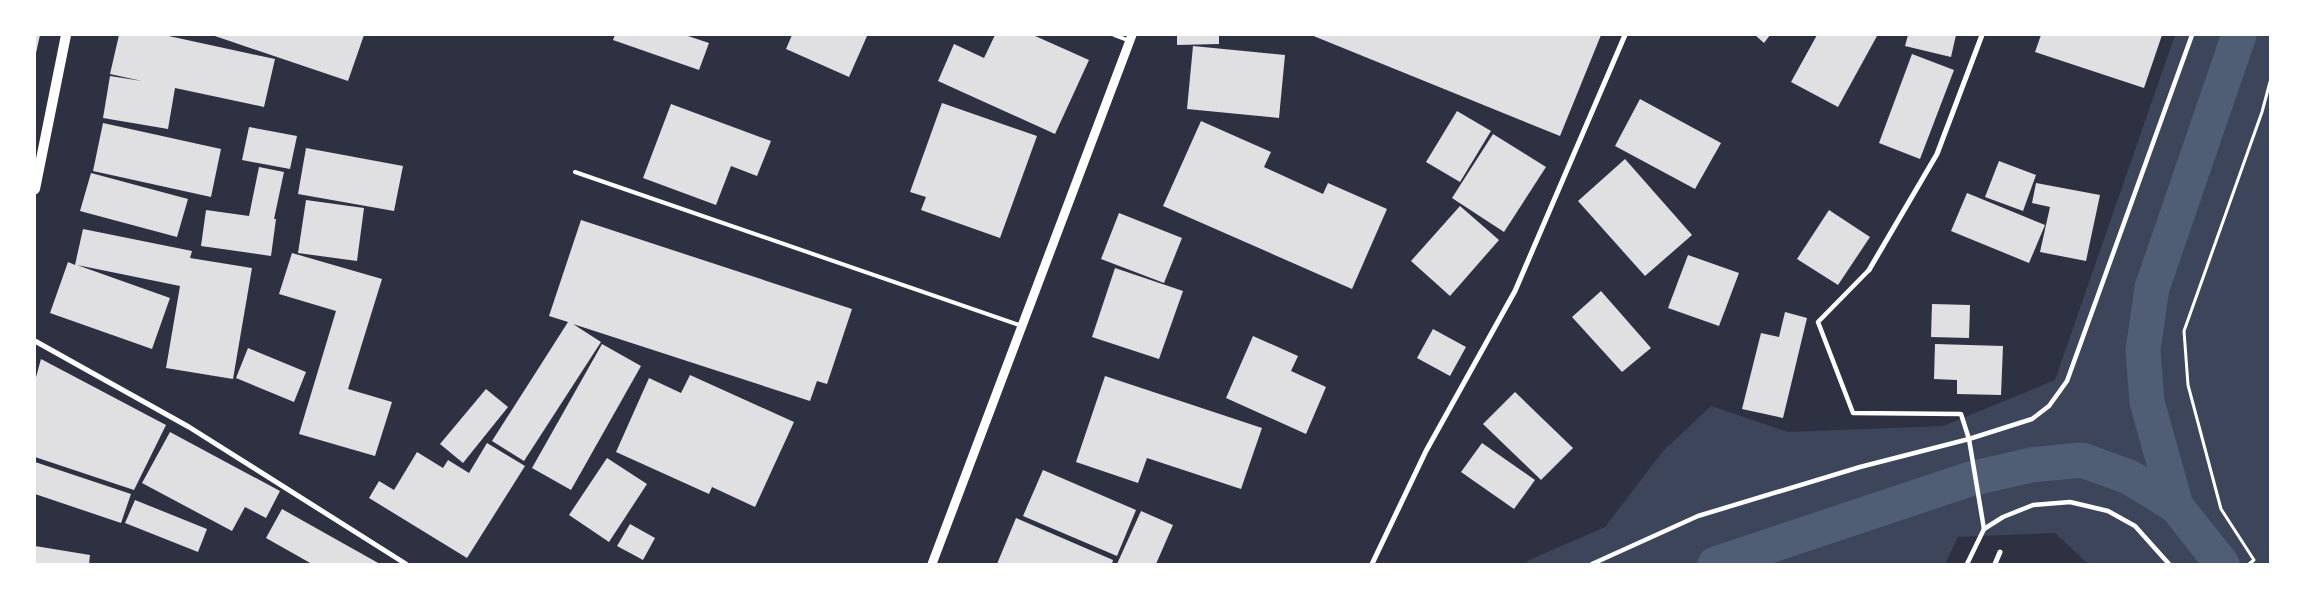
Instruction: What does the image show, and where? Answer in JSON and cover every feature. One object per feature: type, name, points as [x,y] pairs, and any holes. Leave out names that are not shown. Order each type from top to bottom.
[{"type":"main road","points":[[35,189],[66,35]]},
{"type":"street","points":[[1372,564],[1426,450],[1516,291],[1625,35]]},
{"type":"street","points":[[1982,35],[1937,154],[1869,270],[1818,322],[1853,413],[1961,414],[1969,439],[1984,529]]},
{"type":"street","points":[[1592,564],[1698,516],[1860,467],[1969,439],[2032,419],[2049,406],[2068,381],[2192,35]]},
{"type":"street","points":[[932,564],[1131,38]]},
{"type":"street","points":[[35,341],[189,427],[406,564]]},
{"type":"street","points":[[1967,564],[1984,529],[2003,517],[2033,505],[2070,502],[2108,511],[2135,526],[2169,564]]},
{"type":"street","points":[[1995,564],[2000,552]]},
{"type":"lane","points":[[1114,35],[1131,38]]},
{"type":"lane","points":[[575,172],[1022,326]]},
{"type":"path","points":[[2249,564],[2254,560],[2221,509],[2213,481],[2188,385],[2184,331],[2262,112],[2270,82]]},
{"type":"shaded area","points":[[2175,35],[2270,35],[2270,564],[2088,564],[2055,533],[1958,537],[1945,564],[1525,564],[1529,560],[1605,527],[1663,451],[1711,406],[1788,432],[1943,426],[2055,380]]},
{"type":"building","points":[[35,35],[40,35],[36,53],[35,53]]},
{"type":"building","points":[[119,35],[164,35],[275,59],[264,107],[175,88],[168,129],[103,118],[110,76],[142,81],[110,74]]},
{"type":"building","points":[[212,35],[364,35],[348,81]]},
{"type":"building","points":[[615,35],[685,35],[709,43],[699,70],[613,40]]},
{"type":"building","points":[[792,35],[867,36],[849,77],[786,49]]},
{"type":"building","points":[[995,35],[1033,35],[1089,60],[1055,134],[938,81],[954,44],[984,58]]},
{"type":"building","points":[[1177,35],[1219,35],[1219,44],[1177,45]]},
{"type":"building","points":[[1311,35],[1601,35],[1560,136]]},
{"type":"building","points":[[1755,35],[1770,35],[1764,43]]},
{"type":"building","points":[[1817,35],[1877,36],[1838,107],[1791,82]]},
{"type":"building","points":[[1908,35],[1956,35],[1951,57],[1905,46]]},
{"type":"building","points":[[2041,35],[2162,35],[2144,88],[2035,52]]},
{"type":"building","points":[[1193,46],[1285,55],[1279,118],[1187,109]]},
{"type":"building","points":[[1912,54],[1954,70],[1920,159],[1879,143]]},
{"type":"building","points":[[1640,99],[1721,143],[1695,189],[1615,146]]},
{"type":"building","points":[[942,103],[1037,136],[1000,238],[921,210],[926,197],[910,192]]},
{"type":"building","points":[[671,104],[771,141],[757,176],[731,166],[716,205],[643,178]]},
{"type":"building","points":[[1457,111],[1491,131],[1460,182],[1426,162]]},
{"type":"building","points":[[1201,121],[1271,152],[1264,167],[1323,194],[1328,183],[1387,209],[1352,289],[1163,206]]},
{"type":"building","points":[[103,123],[221,149],[211,197],[93,171]]},
{"type":"building","points":[[249,127],[297,136],[290,169],[242,160]]},
{"type":"building","points":[[1493,134],[1546,167],[1504,232],[1452,198]]},
{"type":"building","points":[[306,148],[403,166],[394,211],[298,194]]},
{"type":"building","points":[[1625,159],[1692,235],[1645,276],[1578,201]]},
{"type":"building","points":[[1999,161],[2036,175],[2023,211],[1985,197]]},
{"type":"building","points":[[259,167],[284,172],[274,219],[276,219],[271,256],[201,246],[206,210],[249,216]]},
{"type":"building","points":[[91,173],[188,199],[177,237],[80,211]]},
{"type":"building","points":[[2036,183],[2100,195],[2086,261],[2040,252],[2050,207],[2032,203]]},
{"type":"building","points":[[1967,193],[2045,225],[2029,263],[1951,231]]},
{"type":"building","points":[[306,200],[364,208],[357,261],[298,253]]},
{"type":"building","points":[[1460,206],[1499,240],[1450,296],[1411,261]]},
{"type":"building","points":[[1829,210],[1870,237],[1838,285],[1797,259]]},
{"type":"building","points":[[1119,213],[1182,238],[1164,283],[1101,259]]},
{"type":"building","points":[[581,220],[852,309],[827,384],[817,381],[810,401],[573,324],[601,342],[524,461],[492,441],[568,322],[549,316]]},
{"type":"building","points":[[83,229],[192,251],[190,258],[252,268],[233,379],[166,368],[180,286],[77,265],[170,298],[152,349],[50,313],[68,262],[75,265]]},
{"type":"building","points":[[292,253],[382,279],[348,389],[392,402],[375,456],[299,434],[336,311],[279,294]]},
{"type":"building","points":[[1688,255],[1739,273],[1719,326],[1668,308]]},
{"type":"building","points":[[1115,268],[1183,291],[1159,359],[1092,337]]},
{"type":"building","points":[[1601,291],[1651,348],[1622,372],[1572,317]]},
{"type":"building","points":[[1932,304],[1970,305],[1969,338],[1931,337]]},
{"type":"building","points":[[1785,312],[1807,318],[1783,418],[1742,409],[1761,333],[1779,337]]},
{"type":"building","points":[[1433,329],[1466,347],[1450,376],[1417,358]]},
{"type":"building","points":[[1253,336],[1298,356],[1291,371],[1326,387],[1306,434],[1226,398]]},
{"type":"building","points":[[602,344],[641,366],[571,490],[532,468]]},
{"type":"building","points":[[1935,344],[2003,346],[2001,395],[1957,394],[1957,380],[1934,379]]},
{"type":"building","points":[[248,348],[306,372],[294,402],[236,378]]},
{"type":"building","points":[[41,359],[166,425],[134,490],[35,457],[35,381]]},
{"type":"building","points":[[690,375],[794,422],[755,507],[712,487],[709,494],[616,452],[649,378],[681,393]]},
{"type":"building","points":[[1105,376],[1262,428],[1241,489],[1147,458],[1138,483],[1076,462]]},
{"type":"building","points":[[486,389],[508,407],[463,463],[440,444]]},
{"type":"building","points":[[1515,392],[1573,448],[1541,480],[1483,424]]},
{"type":"building","points":[[170,432],[280,491],[266,518],[245,507],[232,531],[142,483]]},
{"type":"building","points":[[487,443],[525,466],[467,558],[369,498],[379,481],[394,490],[417,452],[443,468],[448,460],[469,473]]},
{"type":"building","points":[[1482,443],[1535,480],[1514,509],[1461,472]]},
{"type":"building","points":[[607,458],[647,484],[609,542],[569,515]]},
{"type":"building","points":[[35,462],[131,494],[121,523],[35,494]]},
{"type":"building","points":[[1043,470],[1136,510],[1117,556],[1023,516]]},
{"type":"building","points":[[135,500],[207,529],[198,552],[125,523]]},
{"type":"building","points":[[282,509],[380,564],[312,564],[266,538]]},
{"type":"building","points":[[1141,511],[1173,525],[1156,564],[1117,564]]},
{"type":"building","points":[[1016,518],[1113,560],[1112,564],[997,564]]},
{"type":"building","points":[[630,524],[655,538],[643,560],[617,546]]},
{"type":"building","points":[[35,546],[90,555],[89,564],[35,564]]},
{"type":"waterway","points":[[2222,564],[2176,506],[2147,402],[2143,350],[2152,288],[2239,35]]},
{"type":"waterway","points":[[1715,564],[1970,479],[2031,465],[2082,460],[2129,477],[2176,506]]}]
